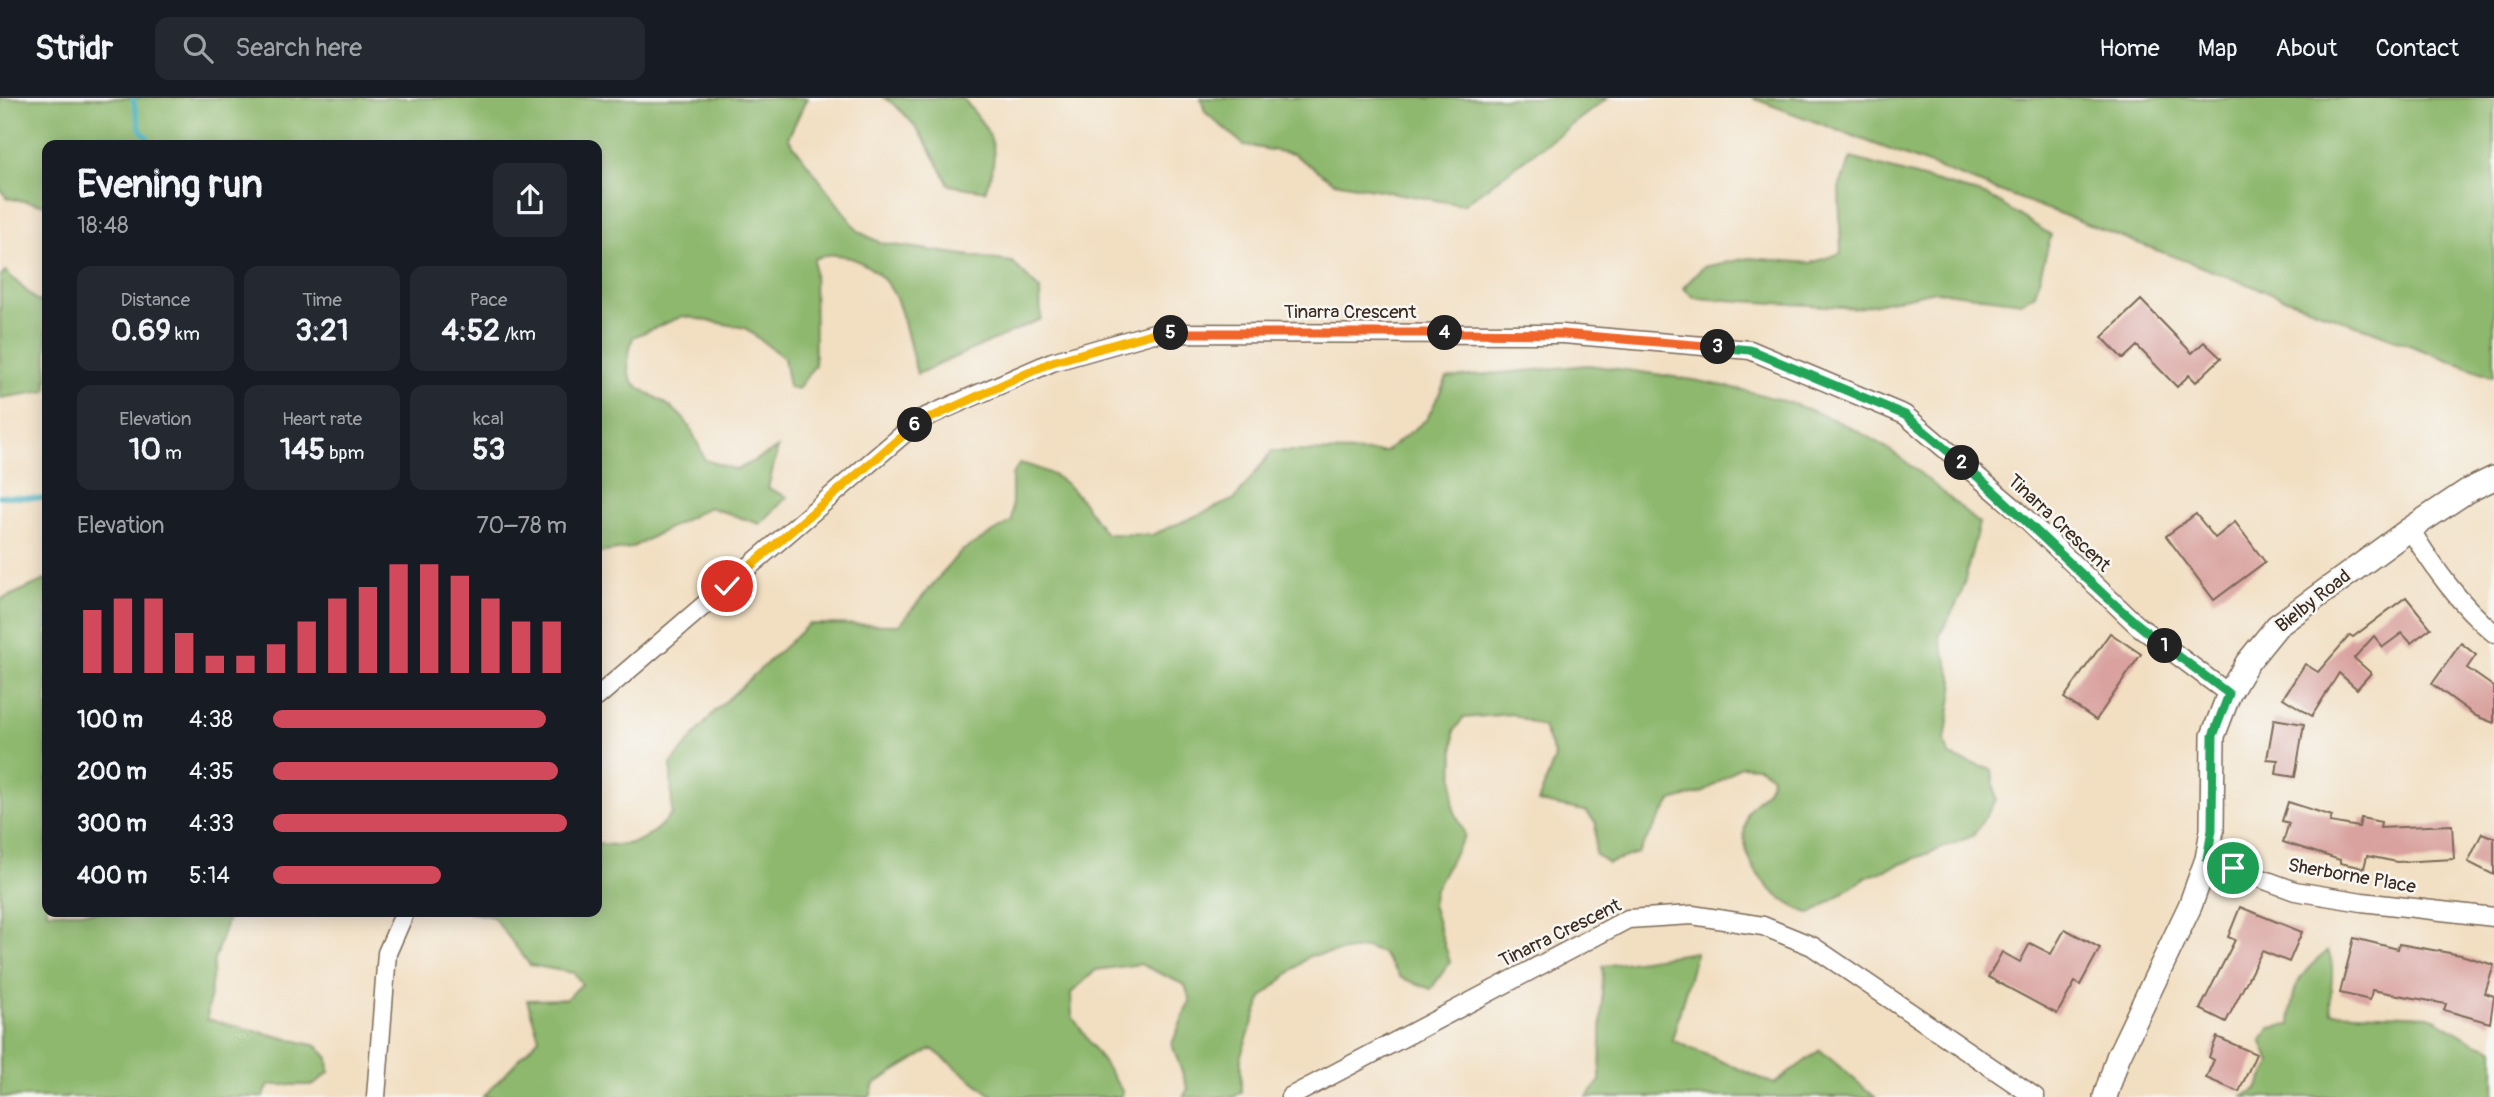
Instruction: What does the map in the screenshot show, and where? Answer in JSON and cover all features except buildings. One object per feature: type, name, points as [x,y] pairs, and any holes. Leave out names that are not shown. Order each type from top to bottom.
[{"type":"street","name":"Tinarra Crescent","points":[[602,692],[921,419],[1052,362],[1154,333],[1563,334],[1750,350],[1905,415],[2017,510],[2137,625],[2229,694]]},
{"type":"street","name":"Bielby Road","points":[[2105,1097],[2118,1057],[2190,906],[2207,859],[2212,830],[2213,736],[2229,694],[2247,663],[2277,626],[2410,529],[2467,491],[2494,478]]},
{"type":"street","points":[[2410,529],[2430,561],[2472,614],[2494,633]]},
{"type":"street","name":"Sherborne Place","points":[[2207,859],[2295,891],[2362,902],[2494,916]]},
{"type":"street","name":"Tinarra Crescent","points":[[1290,1097],[1628,919],[1692,915],[1763,926],[1812,946],[2035,1097]]},
{"type":"street","points":[[376,1097],[387,953],[403,917]]},
{"type":"green space","points":[[0,98],[807,98],[788,138],[859,232],[881,243],[1012,262],[1040,290],[1041,319],[917,374],[903,319],[886,282],[858,261],[836,255],[814,259],[815,365],[798,389],[789,387],[784,358],[745,328],[683,316],[633,337],[628,370],[632,380],[638,387],[670,406],[686,421],[705,460],[737,470],[778,448],[768,488],[787,497],[760,524],[709,507],[631,548],[602,552],[602,140],[42,140],[42,204],[7,198],[0,189]]},
{"type":"green space","points":[[884,98],[963,98],[992,141],[994,163],[985,191],[949,185],[914,125],[895,105]]},
{"type":"green space","points":[[1201,98],[1608,98],[1463,205],[1334,182],[1293,154],[1244,145],[1205,112]]},
{"type":"green space","points":[[1752,98],[2494,98],[2494,377]]},
{"type":"green space","points":[[1851,158],[1988,196],[2051,235],[2035,294],[2022,302],[1936,291],[1857,308],[1695,298],[1683,288],[1703,267],[1749,258],[1811,263],[1841,253],[1839,188]]},
{"type":"green space","points":[[5,271],[36,300],[42,302],[42,392],[0,398],[0,277]]},
{"type":"green space","points":[[1588,365],[1705,382],[1781,400],[1854,429],[1888,449],[1979,523],[1961,595],[1939,637],[1954,683],[1945,741],[1949,756],[1992,770],[1996,800],[1973,836],[1865,878],[1811,914],[1785,901],[1773,891],[1754,868],[1748,855],[1745,841],[1747,813],[1766,792],[1772,776],[1758,767],[1741,766],[1704,792],[1671,801],[1638,853],[1608,863],[1595,854],[1596,823],[1585,811],[1538,802],[1555,757],[1543,727],[1512,714],[1463,718],[1454,731],[1453,807],[1465,835],[1435,889],[1432,904],[1450,962],[1431,989],[1401,978],[1382,953],[1367,948],[1309,956],[1262,997],[1241,1055],[1241,1092],[1234,1097],[1183,1097],[1188,1089],[1172,1044],[1190,1000],[1185,985],[1140,964],[1096,970],[1071,993],[1072,1016],[1123,1092],[1120,1097],[994,1097],[932,1049],[874,1084],[870,1097],[483,1097],[539,1038],[527,1000],[566,999],[582,984],[574,973],[530,965],[493,917],[602,917],[602,844],[620,845],[639,840],[656,830],[672,814],[671,764],[714,712],[809,624],[899,625],[960,552],[1012,521],[1012,475],[1020,463],[1051,474],[1071,488],[1106,534],[1152,535],[1235,499],[1272,451],[1385,452],[1427,419],[1447,378]]},
{"type":"green space","points":[[42,581],[42,917],[228,917],[214,960],[207,1019],[317,1046],[328,1058],[329,1072],[314,1085],[269,1085],[263,1097],[0,1097],[0,600]]},
{"type":"green space","points":[[2328,951],[2332,966],[2331,1012],[2430,1016],[2475,1043],[2494,1049],[2494,1097],[2242,1097],[2257,1089],[2271,1064],[2261,1040],[2270,1028],[2290,1025],[2292,1000],[2298,982],[2309,967]]},
{"type":"green space","points":[[1696,952],[1672,1040],[1774,1084],[1820,1050],[1875,1097],[1587,1097],[1600,1081],[1603,966]]},
{"type":"waterway","points":[[133,98],[140,129],[149,140]]},
{"type":"waterway","points":[[0,496],[42,499]]},
{"type":"route","points":[[727,586],[921,419],[1052,362],[1154,333],[1563,334],[1750,350],[1905,415],[2017,510],[2137,625],[2229,694],[2213,736],[2212,830],[2207,859],[2233,868]]}]
